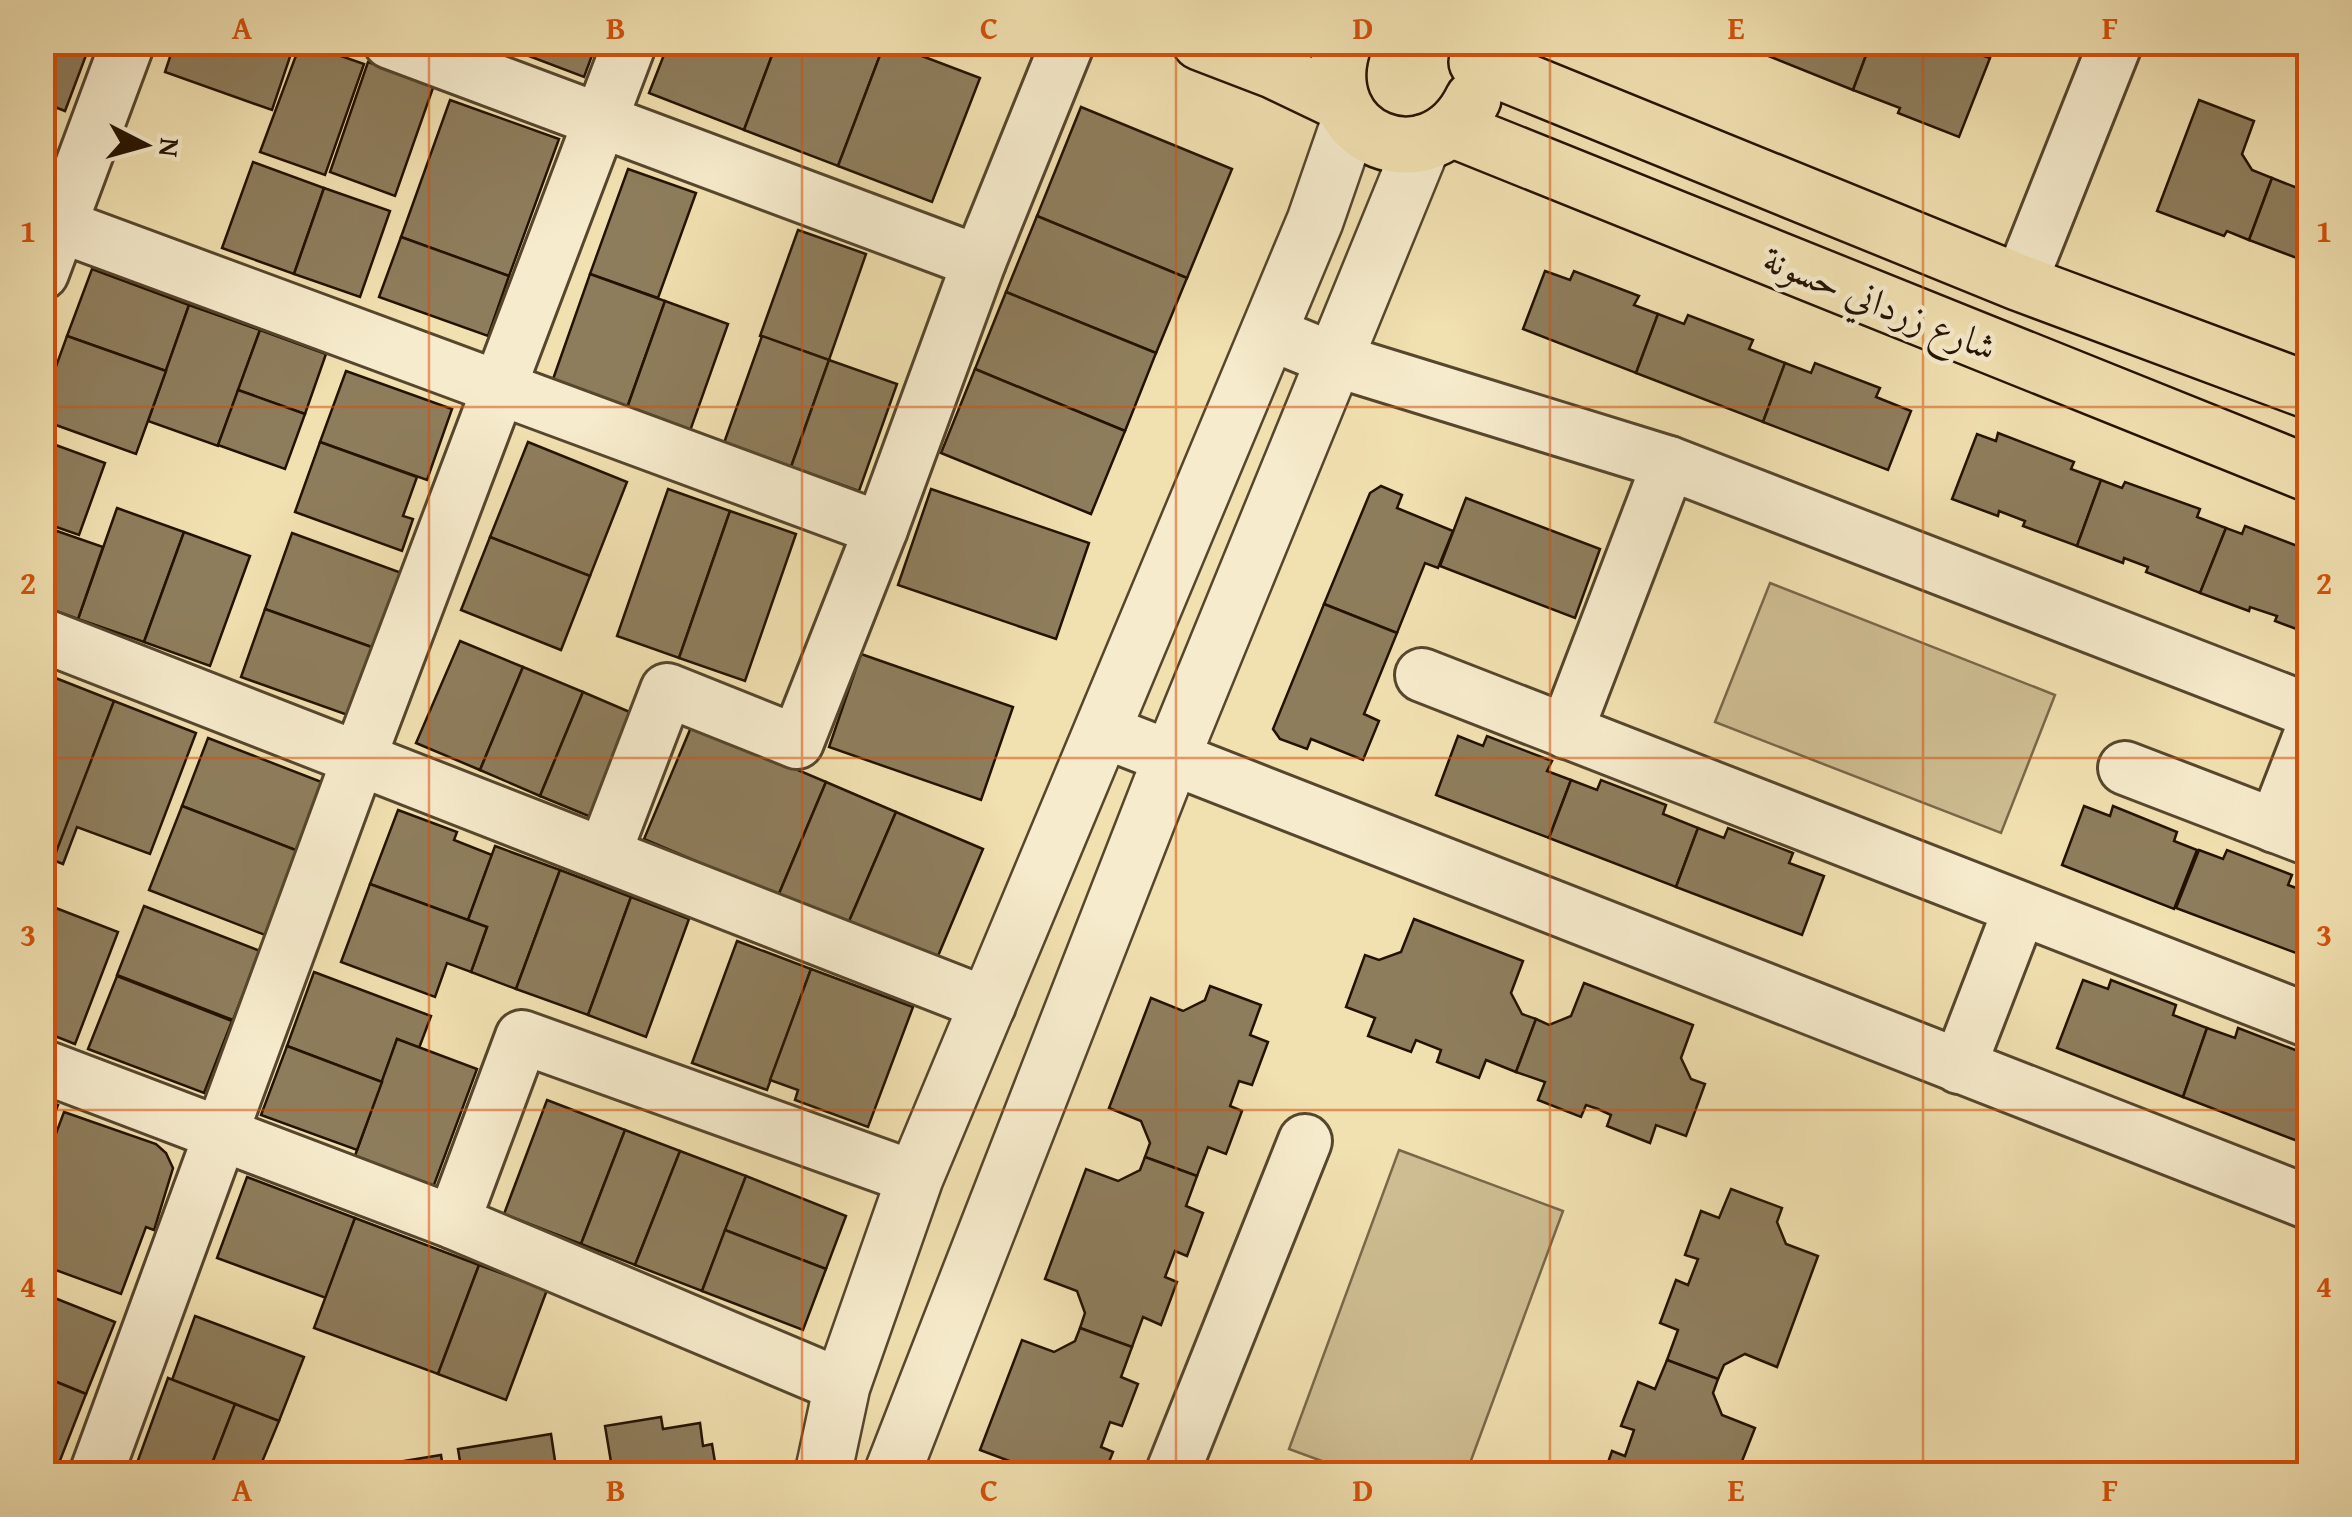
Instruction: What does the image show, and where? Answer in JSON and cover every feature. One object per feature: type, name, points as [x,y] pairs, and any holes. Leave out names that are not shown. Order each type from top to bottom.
[{"type":"main road","name":"شارع زرداني حسونة","points":[[1200,42],[1273,70],[1346,112],[1378,139],[1400,145],[1437,136],[2310,474]]},
{"type":"main road","points":[[1344,42],[1338,62],[1338,85],[1346,112]]},
{"type":"main road","name":"شارع زرداني حسونة","points":[[1473,52],[2020,283],[2310,390]]},
{"type":"main road","points":[[1437,136],[1464,116],[1473,99],[1473,52]]},
{"type":"street","points":[[128,42],[48,239],[500,388],[881,529]]},
{"type":"street","points":[[390,42],[979,262]]},
{"type":"street","points":[[96,1474],[359,758],[630,42]]},
{"type":"street","points":[[604,854],[667,690],[797,742],[881,529],[979,262],[1068,42]]},
{"type":"street","points":[[2020,283],[2116,42]]},
{"type":"street","points":[[823,1474],[842,1386],[916,1178],[1315,221],[1346,112]]},
{"type":"street","points":[[892,1474],[1170,760],[1335,360],[1437,136]]},
{"type":"street","points":[[1268,334],[1335,360],[1668,463],[2310,710]]},
{"type":"street","points":[[1566,732],[1668,463]]},
{"type":"street","points":[[42,635],[989,1005]]},
{"type":"street","points":[[1422,675],[2310,1022]]},
{"type":"street","points":[[1103,731],[2310,1203]]},
{"type":"street","points":[[2125,768],[2292,832],[2310,736]]},
{"type":"street","points":[[1959,1066],[2020,909]]},
{"type":"street","points":[[454,1222],[522,1037],[916,1178]]},
{"type":"street","points":[[42,1066],[454,1222],[842,1386]]},
{"type":"street","points":[[1172,1474],[1305,1141]]},
{"type":"shaded area","points":[[1770,583],[2055,695],[2001,833],[1715,722]]},
{"type":"shaded area","points":[[1399,1150],[1563,1211],[1466,1474],[1357,1474],[1289,1449]]},
{"type":"building","points":[[42,42],[91,42],[65,111],[42,102]]},
{"type":"building","points":[[175,42],[295,42],[272,110],[165,72]]},
{"type":"building","points":[[301,42],[364,64],[325,175],[260,152]]},
{"type":"building","points":[[516,42],[597,42],[584,77],[513,50]]},
{"type":"building","points":[[669,42],[777,42],[744,130],[649,93]]},
{"type":"building","points":[[777,42],[885,42],[838,166],[744,130]]},
{"type":"building","points":[[885,42],[980,78],[932,202],[838,166]]},
{"type":"building","points":[[1754,42],[1871,42],[1853,90],[1751,49]]},
{"type":"building","points":[[1871,42],[1912,42],[1922,47],[1934,42],[1986,42],[1981,55],[1990,58],[1959,137],[1853,90]]},
{"type":"building","points":[[368,62],[434,85],[395,196],[330,172]]},
{"type":"building","points":[[450,100],[559,139],[509,276],[401,237]]},
{"type":"building","points":[[2199,100],[2254,121],[2242,154],[2252,170],[2272,178],[2249,240],[2227,231],[2224,236],[2157,211]]},
{"type":"building","points":[[1081,107],[1232,169],[1187,278],[1037,216]]},
{"type":"building","points":[[253,162],[324,188],[294,274],[222,248]]},
{"type":"building","points":[[628,169],[696,193],[658,298],[590,274]]},
{"type":"building","points":[[2272,178],[2300,189],[2302,182],[2310,185],[2310,263],[2249,240]]},
{"type":"building","points":[[324,188],[390,211],[360,297],[294,274]]},
{"type":"building","points":[[1037,216],[1187,278],[1156,353],[1006,292]]},
{"type":"building","points":[[798,230],[866,254],[829,360],[760,336]]},
{"type":"building","points":[[401,237],[509,276],[488,336],[379,297]]},
{"type":"building","points":[[92,269],[189,305],[166,371],[67,336]]},
{"type":"building","points":[[1545,271],[1570,280],[1574,271],[1639,296],[1634,305],[1658,314],[1636,373],[1523,329]]},
{"type":"building","points":[[590,274],[665,301],[627,408],[552,382]]},
{"type":"building","points":[[1006,292],[1156,353],[1125,431],[975,369]]},
{"type":"building","points":[[665,301],[728,324],[690,431],[627,408]]},
{"type":"building","points":[[189,305],[260,330],[218,446],[148,421]]},
{"type":"building","points":[[1658,314],[1684,324],[1688,315],[1753,340],[1749,349],[1785,363],[1763,422],[1636,373]]},
{"type":"building","points":[[260,330],[326,354],[305,414],[238,390]]},
{"type":"building","points":[[67,336],[166,371],[136,454],[42,420],[42,405]]},
{"type":"building","points":[[762,336],[829,360],[791,467],[724,443]]},
{"type":"building","points":[[829,360],[897,384],[859,491],[791,467]]},
{"type":"building","points":[[1785,363],[1811,373],[1815,363],[1880,388],[1876,397],[1911,411],[1888,470],[1763,422]]},
{"type":"building","points":[[975,369],[1125,431],[1091,514],[941,453]]},
{"type":"building","points":[[346,371],[452,409],[427,480],[320,442]]},
{"type":"building","points":[[238,390],[305,414],[285,469],[218,445]]},
{"type":"building","points":[[1998,433],[2074,462],[2071,469],[2101,480],[2077,546],[2023,526],[2025,521],[1999,511],[1998,516],[1952,499],[1977,434],[1996,441]]},
{"type":"building","points":[[42,440],[105,463],[79,535],[42,522]]},
{"type":"building","points":[[320,442],[417,477],[403,516],[413,519],[402,551],[295,512]]},
{"type":"building","points":[[528,442],[627,482],[590,576],[490,537]]},
{"type":"building","points":[[2101,480],[2122,488],[2125,482],[2200,509],[2197,517],[2226,528],[2200,593],[2146,572],[2148,567],[2124,558],[2123,563],[2077,546]]},
{"type":"building","points":[[1381,486],[1402,495],[1397,508],[1453,531],[1438,568],[1425,563],[1397,633],[1324,604],[1370,493]]},
{"type":"building","points":[[668,489],[730,511],[679,658],[617,636]]},
{"type":"building","points":[[931,489],[1089,543],[1056,639],[898,585]]},
{"type":"building","points":[[1466,498],[1600,549],[1575,618],[1440,566]]},
{"type":"building","points":[[117,508],[184,532],[144,642],[78,619]]},
{"type":"building","points":[[730,511],[796,534],[745,681],[679,658]]},
{"type":"building","points":[[2245,526],[2300,547],[2298,553],[2310,557],[2310,634],[2275,621],[2277,616],[2250,607],[2249,611],[2200,593],[2226,528],[2242,534]]},
{"type":"building","points":[[54,530],[103,547],[78,619],[42,606],[42,561]]},
{"type":"building","points":[[184,532],[250,556],[210,666],[144,642]]},
{"type":"building","points":[[292,533],[407,575],[380,650],[265,609]]},
{"type":"building","points":[[490,537],[590,576],[561,650],[461,610]]},
{"type":"building","points":[[1324,604],[1397,633],[1364,714],[1379,721],[1363,760],[1311,739],[1307,749],[1280,739],[1273,729]]},
{"type":"building","points":[[265,609],[380,650],[356,718],[241,677]]},
{"type":"building","points":[[460,641],[523,667],[480,770],[416,743]]},
{"type":"building","points":[[861,654],[1013,707],[981,800],[829,747]]},
{"type":"building","points":[[523,667],[583,692],[540,796],[480,770]]},
{"type":"building","points":[[53,677],[114,701],[58,849],[42,843],[42,703]]},
{"type":"building","points":[[583,692],[639,716],[596,819],[540,796]]},
{"type":"building","points":[[114,701],[196,733],[150,854],[77,827],[63,864],[53,860]]},
{"type":"building","points":[[692,725],[826,782],[778,896],[644,839]]},
{"type":"building","points":[[1458,736],[1483,746],[1487,736],[1552,761],[1547,771],[1571,780],[1549,838],[1436,795]]},
{"type":"building","points":[[208,738],[324,783],[298,851],[182,806]]},
{"type":"building","points":[[1571,780],[1597,790],[1601,780],[1666,805],[1663,814],[1698,828],[1676,887],[1549,838]]},
{"type":"building","points":[[826,782],[896,812],[847,926],[778,896]]},
{"type":"building","points":[[182,806],[298,851],[265,935],[149,890]]},
{"type":"building","points":[[2084,806],[2110,816],[2113,806],[2177,832],[2174,841],[2197,850],[2174,909],[2062,865]]},
{"type":"building","points":[[398,810],[457,832],[454,840],[492,855],[468,920],[370,884]]},
{"type":"building","points":[[896,812],[983,849],[935,963],[847,926]]},
{"type":"building","points":[[1698,828],[1724,838],[1728,828],[1793,853],[1789,863],[1824,876],[1802,935],[1676,887]]},
{"type":"building","points":[[495,846],[560,870],[516,989],[471,972],[487,927],[468,920]]},
{"type":"building","points":[[2199,850],[2223,859],[2227,850],[2292,875],[2288,885],[2310,893],[2310,939],[2304,956],[2176,908]]},
{"type":"building","points":[[560,870],[631,897],[588,1015],[516,989]]},
{"type":"building","points":[[370,884],[487,927],[471,972],[447,963],[435,997],[341,962]]},
{"type":"building","points":[[631,897],[689,919],[646,1037],[588,1015]]},
{"type":"building","points":[[48,905],[118,932],[75,1044],[42,1031],[42,917]]},
{"type":"building","points":[[144,906],[260,951],[233,1020],[117,975]]},
{"type":"building","points":[[1414,919],[1523,961],[1511,993],[1522,1014],[1536,1019],[1516,1072],[1486,1060],[1479,1078],[1437,1062],[1441,1050],[1416,1040],[1411,1052],[1368,1036],[1375,1018],[1346,1007],[1365,955],[1379,960],[1401,952]]},
{"type":"building","points":[[737,941],[811,969],[767,1090],[692,1063]]},
{"type":"building","points":[[811,969],[913,1007],[868,1127],[795,1100],[798,1090],[770,1080]]},
{"type":"building","points":[[314,972],[431,1016],[419,1048],[397,1039],[382,1082],[287,1046]]},
{"type":"building","points":[[117,976],[232,1021],[204,1093],[88,1049]]},
{"type":"building","points":[[2083,980],[2108,989],[2111,980],[2176,1005],[2173,1015],[2207,1028],[2183,1097],[2057,1048]]},
{"type":"building","points":[[1584,983],[1693,1025],[1681,1058],[1691,1079],[1705,1084],[1686,1136],[1656,1125],[1650,1143],[1607,1126],[1611,1115],[1598,1109],[1586,1105],[1581,1117],[1538,1100],[1545,1082],[1516,1072],[1536,1019],[1549,1025],[1571,1016]]},
{"type":"building","points":[[1210,986],[1261,1005],[1250,1035],[1268,1042],[1252,1085],[1239,1081],[1230,1106],[1242,1111],[1226,1154],[1208,1147],[1197,1176],[1145,1157],[1150,1143],[1141,1121],[1109,1108],[1151,998],[1183,1011],[1205,1000]]},
{"type":"building","points":[[2207,1028],[2235,1038],[2238,1028],[2303,1053],[2300,1063],[2310,1067],[2308,1145],[2183,1097]]},
{"type":"building","points":[[397,1039],[477,1069],[431,1193],[352,1164]]},
{"type":"building","points":[[287,1046],[382,1082],[357,1150],[261,1115]]},
{"type":"building","points":[[42,1099],[58,1105],[42,1149]]},
{"type":"building","points":[[547,1100],[625,1130],[581,1244],[504,1214]]},
{"type":"building","points":[[64,1112],[156,1144],[173,1168],[154,1230],[146,1227],[121,1294],[42,1265],[42,1171]]},
{"type":"building","points":[[625,1130],[680,1151],[635,1265],[581,1244]]},
{"type":"building","points":[[680,1151],[746,1176],[702,1291],[635,1265]]},
{"type":"building","points":[[1145,1157],[1197,1176],[1186,1206],[1203,1213],[1187,1256],[1175,1251],[1165,1277],[1177,1282],[1161,1325],[1143,1317],[1132,1347],[1080,1328],[1085,1313],[1077,1291],[1045,1279],[1086,1169],[1118,1181],[1140,1170]]},
{"type":"building","points":[[746,1176],[846,1216],[826,1269],[725,1230]]},
{"type":"building","points":[[247,1177],[355,1218],[326,1298],[217,1258]]},
{"type":"building","points":[[1731,1189],[1782,1208],[1777,1222],[1786,1244],[1818,1256],[1777,1367],[1745,1354],[1724,1365],[1718,1379],[1667,1360],[1678,1330],[1660,1323],[1676,1280],[1688,1285],[1698,1259],[1685,1255],[1701,1211],[1719,1218]]},
{"type":"building","points":[[355,1218],[479,1265],[438,1374],[314,1328]]},
{"type":"building","points":[[725,1230],[826,1269],[803,1330],[702,1291]]},
{"type":"building","points":[[479,1265],[547,1290],[506,1400],[438,1374]]},
{"type":"building","points":[[42,1293],[115,1322],[86,1394],[42,1376]]},
{"type":"building","points":[[195,1316],[304,1357],[279,1421],[172,1380]]},
{"type":"building","points":[[1080,1328],[1132,1347],[1121,1377],[1138,1384],[1122,1426],[1110,1422],[1101,1447],[1113,1452],[1104,1474],[1017,1474],[1012,1462],[980,1450],[1022,1340],[1054,1352],[1075,1341]]},
{"type":"building","points":[[1667,1360],[1718,1379],[1713,1393],[1722,1415],[1755,1428],[1737,1474],[1604,1474],[1612,1451],[1625,1456],[1634,1430],[1621,1426],[1638,1382],[1655,1389]]},
{"type":"building","points":[[42,1376],[86,1394],[59,1463],[42,1457]]},
{"type":"building","points":[[168,1378],[235,1404],[208,1474],[133,1474]]},
{"type":"building","points":[[235,1404],[279,1421],[257,1474],[208,1474]]},
{"type":"building","points":[[661,1417],[663,1429],[700,1423],[703,1446],[712,1444],[717,1474],[613,1474],[605,1426]]},
{"type":"building","points":[[551,1434],[557,1474],[462,1474],[458,1449]]},
{"type":"building","points":[[441,1455],[444,1474],[362,1474],[361,1468]]}]
